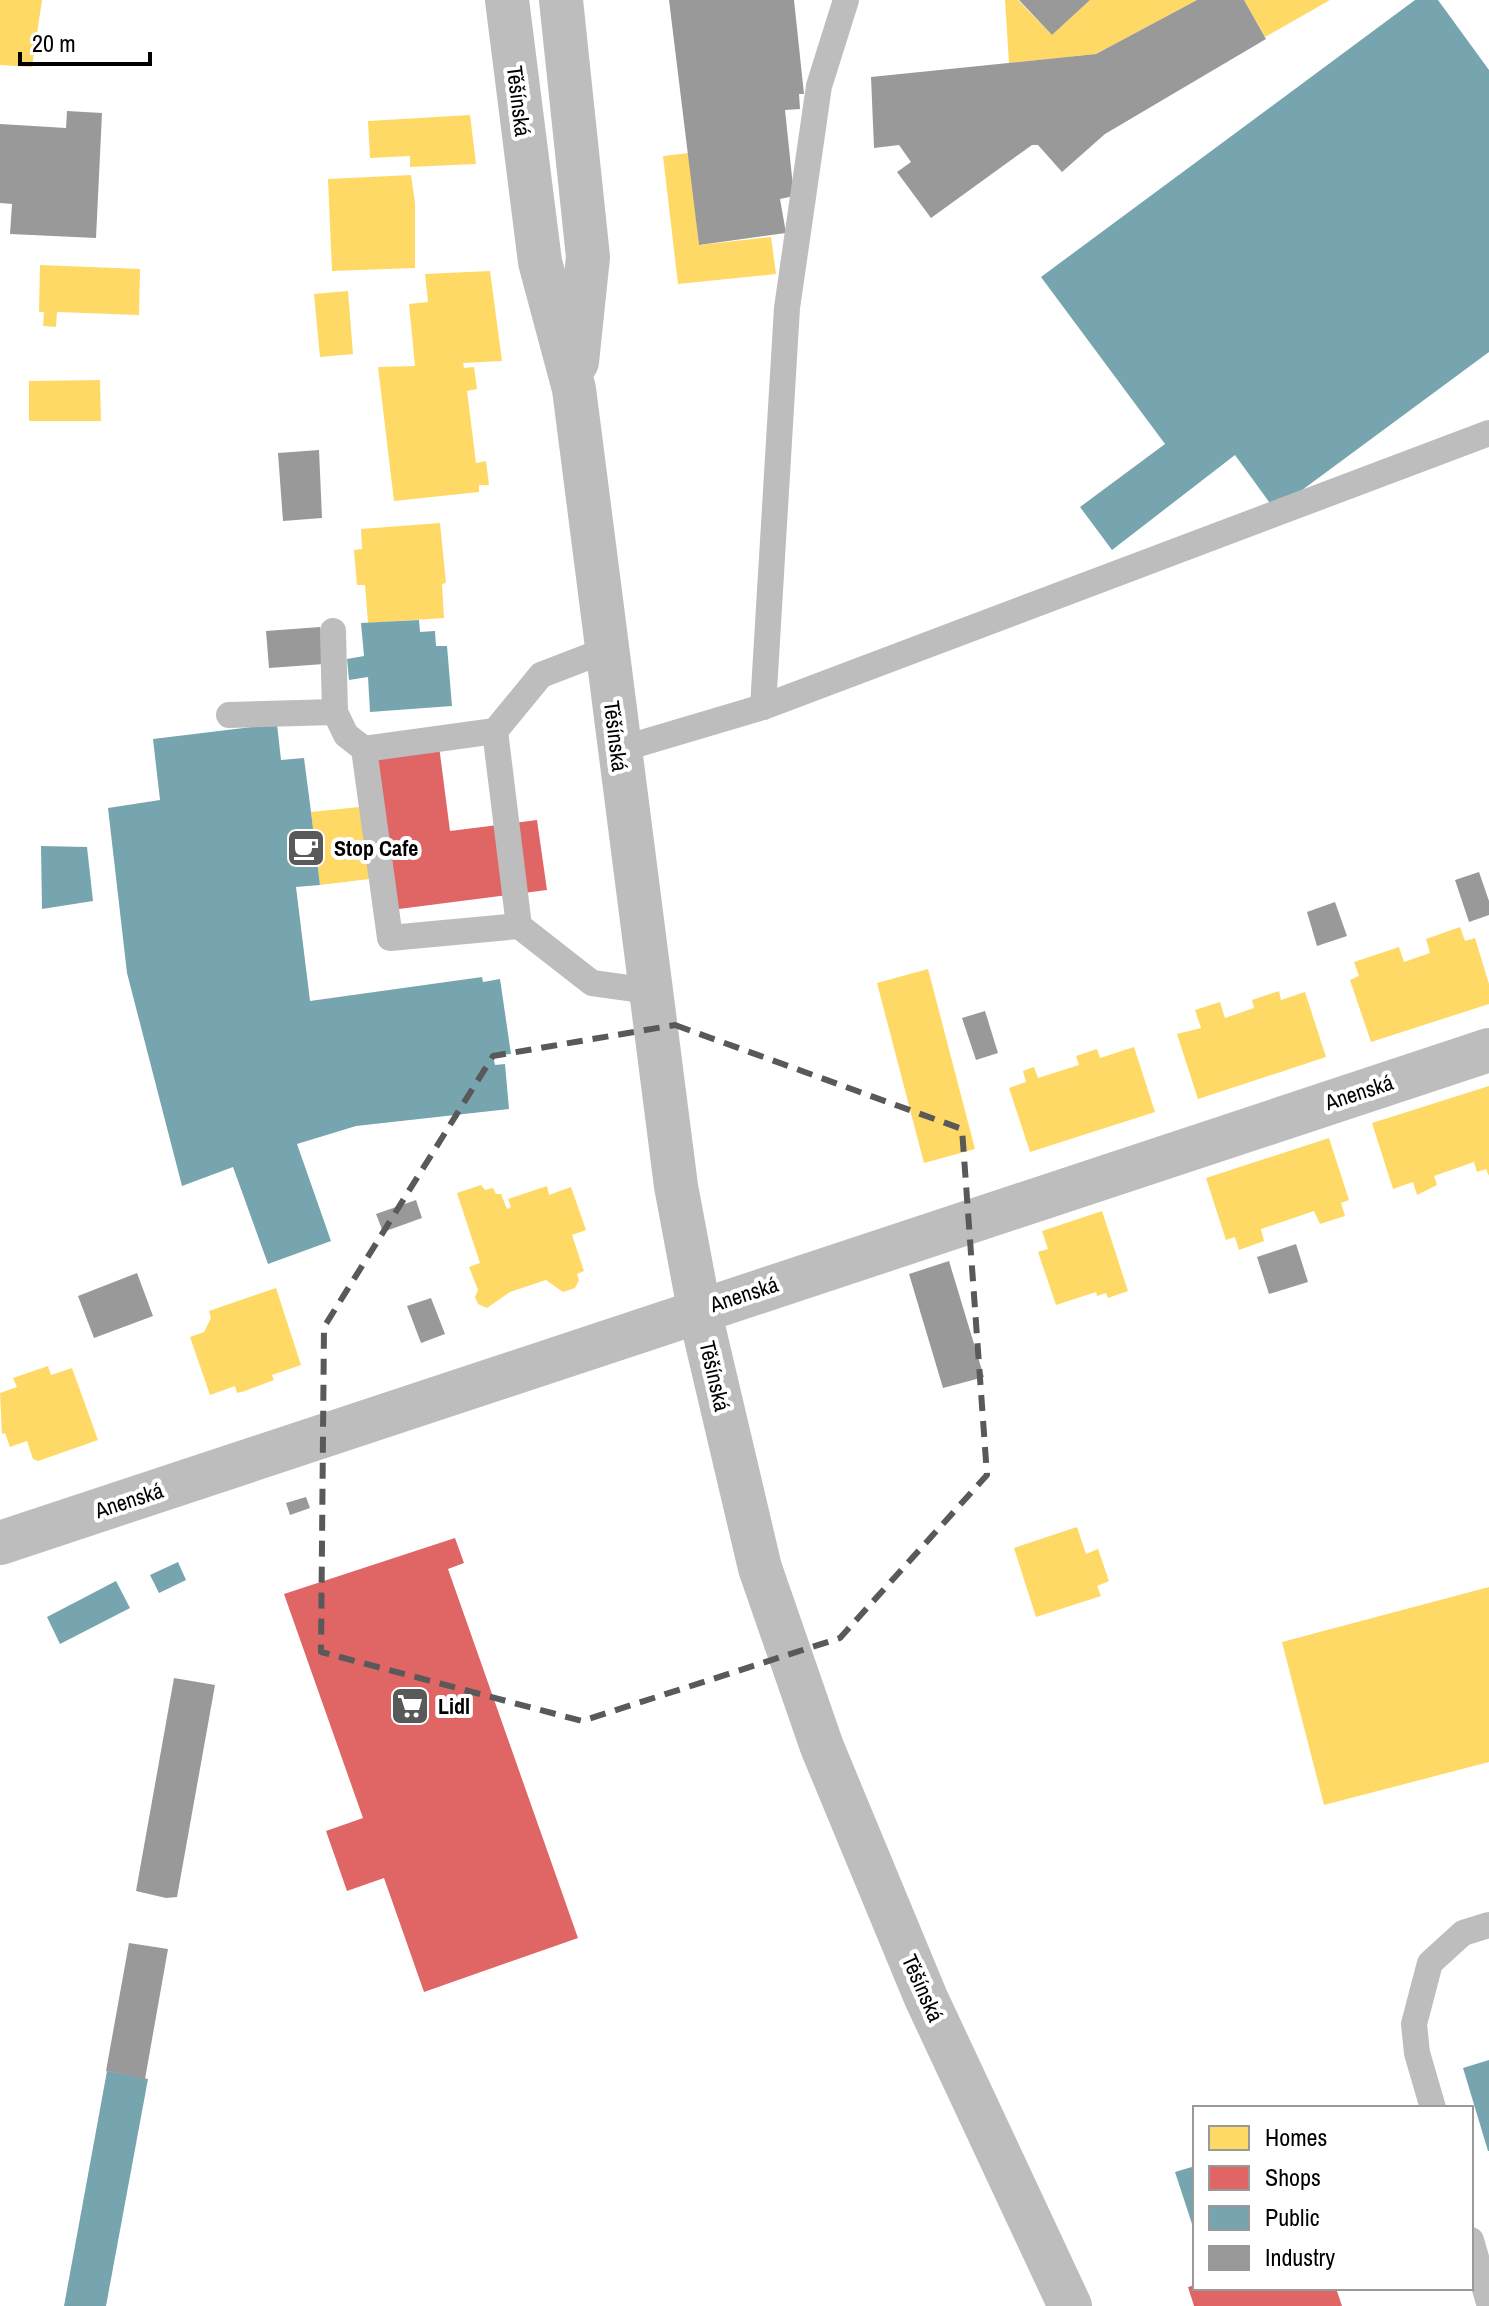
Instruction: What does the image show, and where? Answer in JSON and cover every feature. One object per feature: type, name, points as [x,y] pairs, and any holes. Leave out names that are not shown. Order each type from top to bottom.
[{"type":"street","name":"Těšínská","points":[[507,0],[540,262],[574,389],[676,1186],[699,1309],[760,1568],[822,1747],[926,1998],[1070,2306]]},
{"type":"street","name":"Těšínská","points":[[538,0],[581,327]]},
{"type":"street","name":"Těšínská","points":[[561,0],[588,257],[574,389]]},
{"type":"street","name":"Anenská","points":[[0,1543],[630,1335],[699,1309],[1489,1050]]},
{"type":"lane","points":[[763,707],[787,308],[819,86],[846,0]]},
{"type":"lane","points":[[618,750],[763,707],[1489,433]]},
{"type":"lane","points":[[333,631],[335,712],[346,735],[364,749],[390,938],[519,926],[592,983],[650,991]]},
{"type":"lane","points":[[364,749],[495,731],[541,675],[606,650]]},
{"type":"lane","points":[[229,715],[335,712]]},
{"type":"lane","points":[[495,731],[519,926]]},
{"type":"lane","points":[[1432,2106],[1417,2053],[1414,2024],[1430,1963],[1463,1933],[1489,1925]]},
{"type":"lane","points":[[1473,2247],[1489,2303]]},
{"type":"highlighted area","points":[[675,1025],[962,1129],[987,1475],[840,1638],[582,1721],[321,1652],[324,1327],[493,1056]]},
{"type":"building: Homes","points":[[0,0],[42,0],[32,67],[0,65]]},
{"type":"building: Homes","points":[[1005,0],[1018,0],[1052,35],[1090,0],[1197,0],[1096,54],[1009,63]]},
{"type":"building: Homes","points":[[1244,0],[1330,0],[1265,37]]},
{"type":"building: Homes","points":[[470,115],[476,164],[410,167],[410,156],[370,158],[368,121]]},
{"type":"building: Homes","points":[[689,153],[699,245],[771,237],[776,274],[678,284],[663,156]]},
{"type":"building: Homes","points":[[411,175],[415,203],[415,268],[332,271],[328,179]]},
{"type":"building: Homes","points":[[40,265],[140,269],[139,315],[57,312],[56,327],[43,326],[44,312],[39,312]]},
{"type":"building: Homes","points":[[490,271],[502,361],[463,363],[464,368],[474,367],[477,389],[467,391],[476,463],[486,461],[489,485],[479,485],[479,492],[394,501],[378,367],[415,366],[409,304],[428,302],[425,274]]},
{"type":"building: Homes","points":[[348,291],[353,354],[320,357],[314,294]]},
{"type":"building: Homes","points":[[100,380],[101,421],[29,421],[29,381]]},
{"type":"building: Homes","points":[[440,523],[446,583],[442,584],[444,618],[368,623],[365,585],[357,585],[354,550],[362,549],[361,529]]},
{"type":"building: Homes","points":[[378,805],[386,877],[320,885],[311,812]]},
{"type":"building: Homes","points":[[1460,927],[1465,941],[1475,938],[1489,984],[1489,1004],[1371,1042],[1350,980],[1359,976],[1354,962],[1399,947],[1404,962],[1430,953],[1426,939]]},
{"type":"building: Homes","points":[[928,969],[975,1149],[924,1163],[877,983]]},
{"type":"building: Homes","points":[[1279,991],[1281,1000],[1305,992],[1326,1057],[1198,1099],[1177,1034],[1201,1028],[1195,1010],[1220,1002],[1225,1018],[1254,1008],[1252,1000]]},
{"type":"building: Homes","points":[[1134,1047],[1155,1112],[1030,1152],[1009,1088],[1026,1082],[1023,1071],[1034,1067],[1038,1078],[1079,1065],[1076,1056],[1097,1049],[1100,1058]]},
{"type":"building: Homes","points":[[1489,1086],[1489,1176],[1486,1169],[1477,1172],[1474,1162],[1434,1176],[1437,1185],[1417,1195],[1413,1182],[1393,1189],[1372,1123]]},
{"type":"building: Homes","points":[[1329,1138],[1349,1200],[1341,1203],[1345,1216],[1320,1224],[1314,1211],[1261,1229],[1264,1241],[1239,1250],[1235,1237],[1226,1240],[1206,1178]]},
{"type":"building: Homes","points":[[481,1185],[485,1190],[493,1188],[496,1194],[501,1194],[507,1209],[511,1207],[508,1199],[547,1186],[549,1195],[571,1187],[586,1230],[572,1235],[584,1271],[577,1274],[579,1280],[575,1288],[563,1292],[546,1280],[510,1292],[487,1308],[478,1304],[475,1297],[478,1290],[469,1267],[480,1263],[457,1193]]},
{"type":"building: Homes","points":[[1102,1211],[1128,1291],[1108,1298],[1106,1293],[1097,1296],[1096,1292],[1056,1305],[1038,1252],[1048,1249],[1042,1231]]},
{"type":"building: Homes","points":[[276,1288],[301,1365],[272,1375],[274,1380],[245,1391],[237,1393],[235,1386],[210,1395],[190,1337],[204,1332],[211,1318],[209,1311]]},
{"type":"building: Homes","points":[[48,1366],[51,1375],[72,1368],[98,1440],[38,1461],[33,1459],[27,1441],[10,1447],[5,1433],[2,1434],[0,1393],[17,1387],[13,1378]]},
{"type":"building: Homes","points":[[1077,1527],[1086,1554],[1098,1549],[1109,1581],[1097,1586],[1101,1596],[1036,1617],[1014,1548]]},
{"type":"building: Homes","points":[[1489,1587],[1489,1762],[1324,1805],[1282,1642]]},
{"type":"building: Shops","points":[[439,746],[450,831],[537,820],[547,890],[391,910],[370,756]]},
{"type":"building: Shops","name":"Lidl","points":[[455,1538],[464,1563],[448,1569],[578,1938],[424,1992],[384,1878],[347,1891],[326,1831],[363,1818],[284,1594]]},
{"type":"building: Shops","points":[[1193,2286],[1193,2290],[1337,2290],[1342,2306],[1194,2306],[1188,2287]]},
{"type":"building: Public","points":[[1415,0],[1438,0],[1489,70],[1489,352],[1275,510],[1235,455],[1112,550],[1080,507],[1165,444],[1041,277]]},
{"type":"building: Public","points":[[419,620],[420,632],[435,631],[436,646],[447,646],[452,706],[370,712],[368,677],[349,680],[347,659],[364,656],[361,623]]},
{"type":"building: Public","points":[[277,724],[281,760],[304,758],[320,885],[296,887],[310,1001],[482,977],[483,982],[500,979],[511,1054],[493,1056],[495,1065],[505,1064],[509,1109],[356,1126],[297,1144],[331,1241],[268,1264],[233,1167],[182,1186],[127,973],[108,808],[160,800],[153,739]]},
{"type":"building: Public","points":[[41,846],[87,847],[93,901],[42,909]]},
{"type":"building: Public","points":[[178,1562],[186,1580],[159,1593],[150,1575]]},
{"type":"building: Public","points":[[116,1581],[130,1608],[60,1644],[47,1617]]},
{"type":"building: Public","points":[[1489,2060],[1489,2151],[1488,2151],[1463,2068]]},
{"type":"building: Public","points":[[107,2071],[148,2079],[106,2306],[64,2306]]},
{"type":"building: Public","points":[[1193,2167],[1193,2227],[1175,2172]]},
{"type":"building: Industry","points":[[669,0],[794,0],[804,94],[799,94],[800,109],[785,110],[794,196],[780,199],[786,233],[699,245]]},
{"type":"building: Industry","points":[[1019,0],[1090,0],[1052,35]]},
{"type":"building: Industry","points":[[1197,0],[1244,0],[1266,39],[1105,134],[1062,172],[1038,145],[1032,145],[931,218],[897,172],[911,162],[899,145],[874,148],[871,77],[1096,54]]},
{"type":"building: Industry","points":[[67,111],[102,113],[96,238],[10,234],[12,204],[0,203],[0,124],[66,128]]},
{"type":"building: Industry","points":[[319,450],[322,518],[283,521],[278,453]]},
{"type":"building: Industry","points":[[320,627],[324,664],[269,668],[266,631]]},
{"type":"building: Industry","points":[[1479,872],[1489,901],[1489,915],[1469,922],[1455,880]]},
{"type":"building: Industry","points":[[1335,902],[1347,936],[1317,946],[1307,912]]},
{"type":"building: Industry","points":[[985,1011],[998,1053],[976,1060],[962,1018]]},
{"type":"building: Industry","points":[[416,1200],[422,1218],[383,1232],[376,1214]]},
{"type":"building: Industry","points":[[1296,1244],[1308,1282],[1269,1294],[1257,1257]]},
{"type":"building: Industry","points":[[949,1261],[984,1377],[943,1388],[909,1274]]},
{"type":"building: Industry","points":[[137,1273],[153,1316],[94,1338],[78,1296]]},
{"type":"building: Industry","points":[[431,1298],[445,1334],[421,1343],[407,1306]]},
{"type":"building: Industry","points":[[306,1497],[310,1508],[290,1515],[286,1503]]},
{"type":"building: Industry","points":[[174,1678],[215,1685],[177,1897],[166,1898],[136,1891]]},
{"type":"building: Industry","points":[[129,1943],[168,1949],[145,2079],[106,2071]]},
{"type":"place","name":"Stop Cafe","points":[[306,848]]},
{"type":"place","name":"Lidl","points":[[410,1706]]}]
